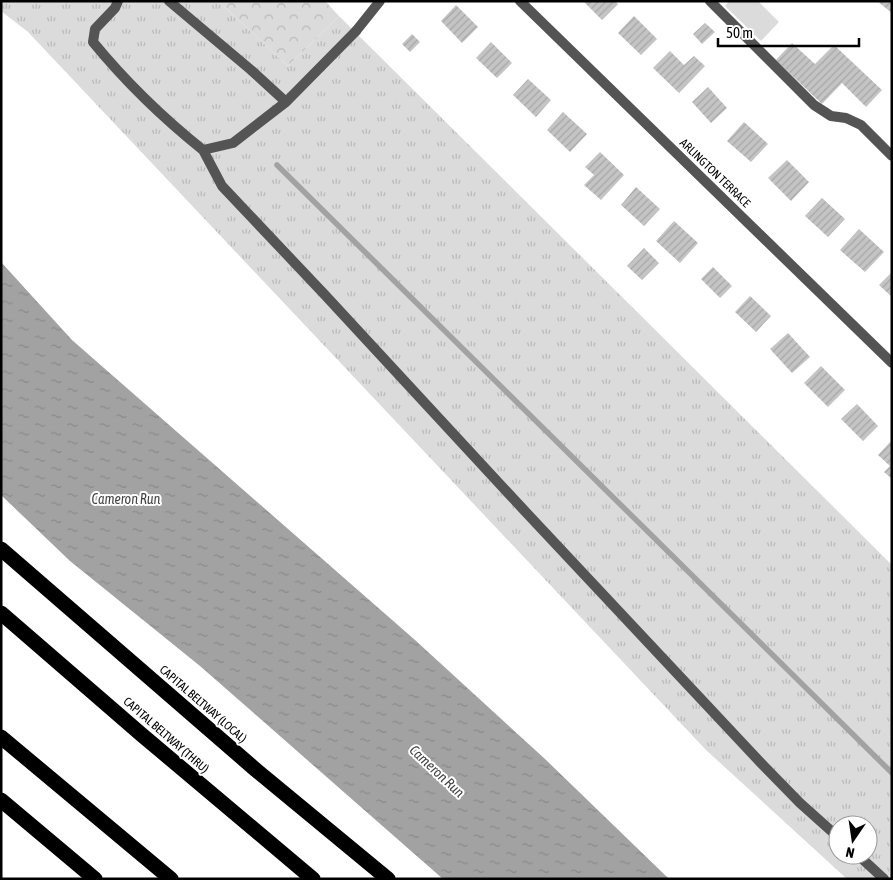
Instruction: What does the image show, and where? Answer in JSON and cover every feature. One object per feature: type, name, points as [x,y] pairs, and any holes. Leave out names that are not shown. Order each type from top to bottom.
[{"type":"highway","name":"CAPITAL BELTWAY (LOCAL)","points":[[1,549],[256,770],[388,879]]},
{"type":"highway","name":"CAPITAL BELTWAY (THRU)","points":[[1,613],[312,879]]},
{"type":"highway","points":[[1,737],[171,879]]},
{"type":"highway","points":[[1,800],[95,879]]},
{"type":"street","points":[[118,1],[95,29],[92,42],[178,130],[203,150],[222,186],[760,762],[800,803],[828,828]]},
{"type":"street","points":[[169,1],[286,102]]},
{"type":"street","points":[[203,150],[233,143],[286,102],[356,31],[380,1]]},
{"type":"street","name":"ARLINGTON TERRACE","points":[[520,1],[892,363]]},
{"type":"street","points":[[710,1],[814,105],[831,116],[846,118],[861,125],[892,156]]},
{"type":"street","points":[[869,865],[884,879]]},
{"type":"green space","points":[[1,1],[218,1],[288,66],[339,16],[892,565],[892,879],[847,879],[832,865],[878,865],[878,815],[828,815],[828,862],[706,750],[28,32],[1,11]]},
{"type":"green space","points":[[218,1],[325,1],[339,16],[288,66]]},
{"type":"green space","points":[[729,1],[758,1],[779,22],[761,41],[725,6]]},
{"type":"water","name":"Cameron Run","points":[[1,262],[72,340],[415,640],[545,759],[670,879],[443,879],[200,666],[70,561],[1,495]]},
{"type":"building","points":[[583,1],[615,1],[618,4],[602,20]]},
{"type":"building","points":[[877,1],[892,1],[892,13]]},
{"type":"building","points":[[456,5],[478,27],[462,43],[441,21]]},
{"type":"building","points":[[634,16],[657,39],[641,55],[618,33]]},
{"type":"building","points":[[705,23],[715,32],[702,44],[693,34]]},
{"type":"building","points":[[412,34],[420,42],[410,52],[402,44]]},
{"type":"building","points":[[491,42],[512,63],[497,78],[476,58]]},
{"type":"building","points":[[792,43],[815,64],[834,45],[882,90],[866,107],[842,83],[822,104],[776,60]]},
{"type":"building","points":[[670,51],[684,65],[694,56],[705,66],[679,93],[653,68]]},
{"type":"building","points":[[528,79],[551,100],[536,117],[513,95]]},
{"type":"building","points":[[708,87],[727,108],[711,123],[692,102]]},
{"type":"building","points":[[563,112],[587,134],[570,152],[547,130]]},
{"type":"building","points":[[744,122],[768,144],[751,162],[727,141]]},
{"type":"building","points":[[600,152],[624,175],[601,200],[584,185],[594,175],[585,167]]},
{"type":"building","points":[[787,160],[809,182],[791,201],[768,178]]},
{"type":"building","points":[[636,187],[660,209],[644,226],[621,205]]},
{"type":"building","points":[[822,198],[845,219],[828,237],[805,216]]},
{"type":"building","points":[[674,221],[698,243],[680,263],[656,241]]},
{"type":"building","points":[[859,229],[884,252],[865,272],[840,250]]},
{"type":"building","points":[[644,248],[659,263],[642,280],[627,266]]},
{"type":"building","points":[[713,267],[732,286],[720,298],[701,279]]},
{"type":"building","points":[[892,272],[892,297],[879,285]]},
{"type":"building","points":[[750,296],[771,316],[756,332],[735,312]]},
{"type":"building","points":[[788,333],[810,357],[792,373],[770,349]]},
{"type":"building","points":[[821,366],[845,390],[828,407],[804,383]]},
{"type":"building","points":[[857,404],[878,426],[863,441],[841,419]]},
{"type":"building","points":[[892,440],[892,479],[884,472],[890,466],[878,455]]},
{"type":"waterway","points":[[277,165],[892,773]]}]
